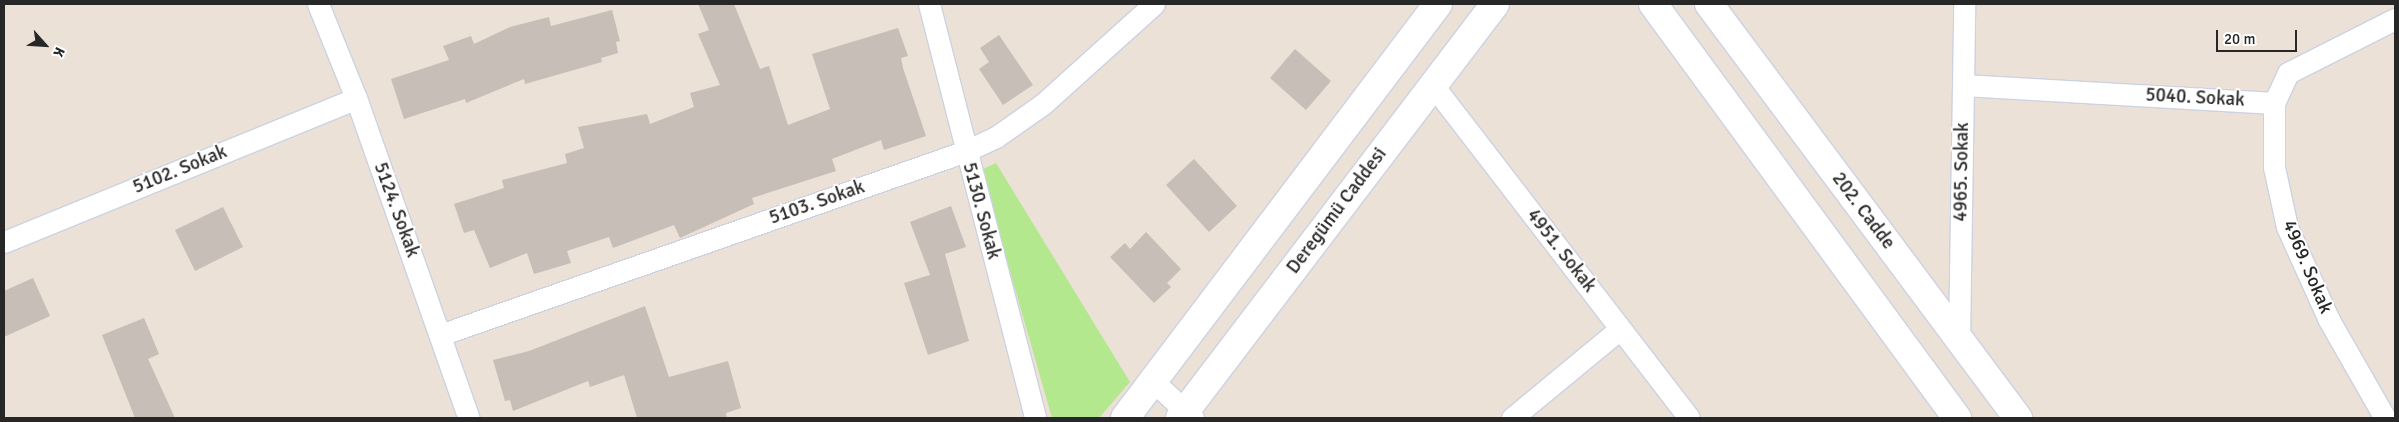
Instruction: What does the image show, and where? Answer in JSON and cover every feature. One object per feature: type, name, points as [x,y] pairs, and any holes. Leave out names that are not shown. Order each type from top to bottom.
[{"type":"main road","points":[[1125,418],[1155,382],[1438,4]]},
{"type":"main road","name":"Deregümü Caddesi","points":[[1186,416],[1432,84],[1495,4]]},
{"type":"main road","points":[[1653,4],[1957,418]]},
{"type":"main road","name":"202. Cadde","points":[[1709,4],[2018,418]]},
{"type":"street","name":"5124. Sokak","points":[[318,4],[356,98],[470,418]]},
{"type":"street","name":"5130. Sokak","points":[[929,4],[1035,418]]},
{"type":"street","name":"5103. Sokak","points":[[440,335],[966,151],[1020,122],[1154,4]]},
{"type":"street","name":"4965. Sokak","points":[[1959,340],[1964,4]]},
{"type":"street","points":[[2274,103],[2288,73],[2395,20]]},
{"type":"street","name":"4951. Sokak","points":[[1432,84],[1689,418]]},
{"type":"street","name":"5040. Sokak","points":[[1963,85],[2274,103]]},
{"type":"street","name":"5102. Sokak","points":[[4,242],[356,98]]},
{"type":"street","name":"4969. Sokak","points":[[2274,103],[2274,167],[2287,226],[2329,320],[2385,418]]},
{"type":"street","points":[[1512,418],[1620,329]]},
{"type":"street","points":[[1155,382],[1186,416]]},
{"type":"green space","points":[[996,163],[1130,382],[1099,418],[1052,418],[981,170]]},
{"type":"building","points":[[698,4],[734,4],[760,69],[769,66],[788,125],[830,109],[812,54],[898,28],[908,56],[901,58],[903,68],[926,136],[884,150],[881,140],[832,159],[836,171],[752,198],[754,204],[680,238],[674,225],[613,248],[609,237],[567,251],[571,263],[534,274],[527,253],[490,268],[474,230],[464,233],[454,204],[504,188],[502,180],[567,163],[565,154],[584,148],[578,127],[647,114],[650,124],[694,107],[690,93],[720,85],[698,34],[709,30]]},
{"type":"building","points":[[612,10],[620,41],[616,42],[618,53],[601,58],[602,62],[525,84],[524,79],[466,103],[465,99],[404,119],[391,79],[449,60],[443,46],[471,36],[474,44],[510,27],[549,17],[551,26]]},
{"type":"building","points":[[999,35],[1033,85],[1003,105],[979,69],[989,62],[980,48]]},
{"type":"building","points":[[1295,49],[1331,81],[1306,110],[1270,78]]},
{"type":"building","points":[[1194,159],[1237,206],[1209,232],[1166,185]]},
{"type":"building","points":[[951,206],[966,247],[945,254],[969,341],[928,355],[904,283],[930,275],[910,222]]},
{"type":"building","points":[[223,207],[243,247],[195,271],[175,230]]},
{"type":"building","points":[[1146,232],[1181,269],[1167,283],[1171,287],[1154,303],[1110,257],[1125,243],[1130,249]]},
{"type":"building","points":[[33,278],[50,316],[4,337],[4,291]]},
{"type":"building","points":[[645,306],[669,377],[728,361],[741,408],[726,413],[727,418],[637,418],[624,375],[590,387],[588,381],[513,411],[510,400],[505,401],[493,360],[529,351]]},
{"type":"building","points":[[144,318],[159,354],[148,359],[175,418],[135,418],[102,335]]}]
